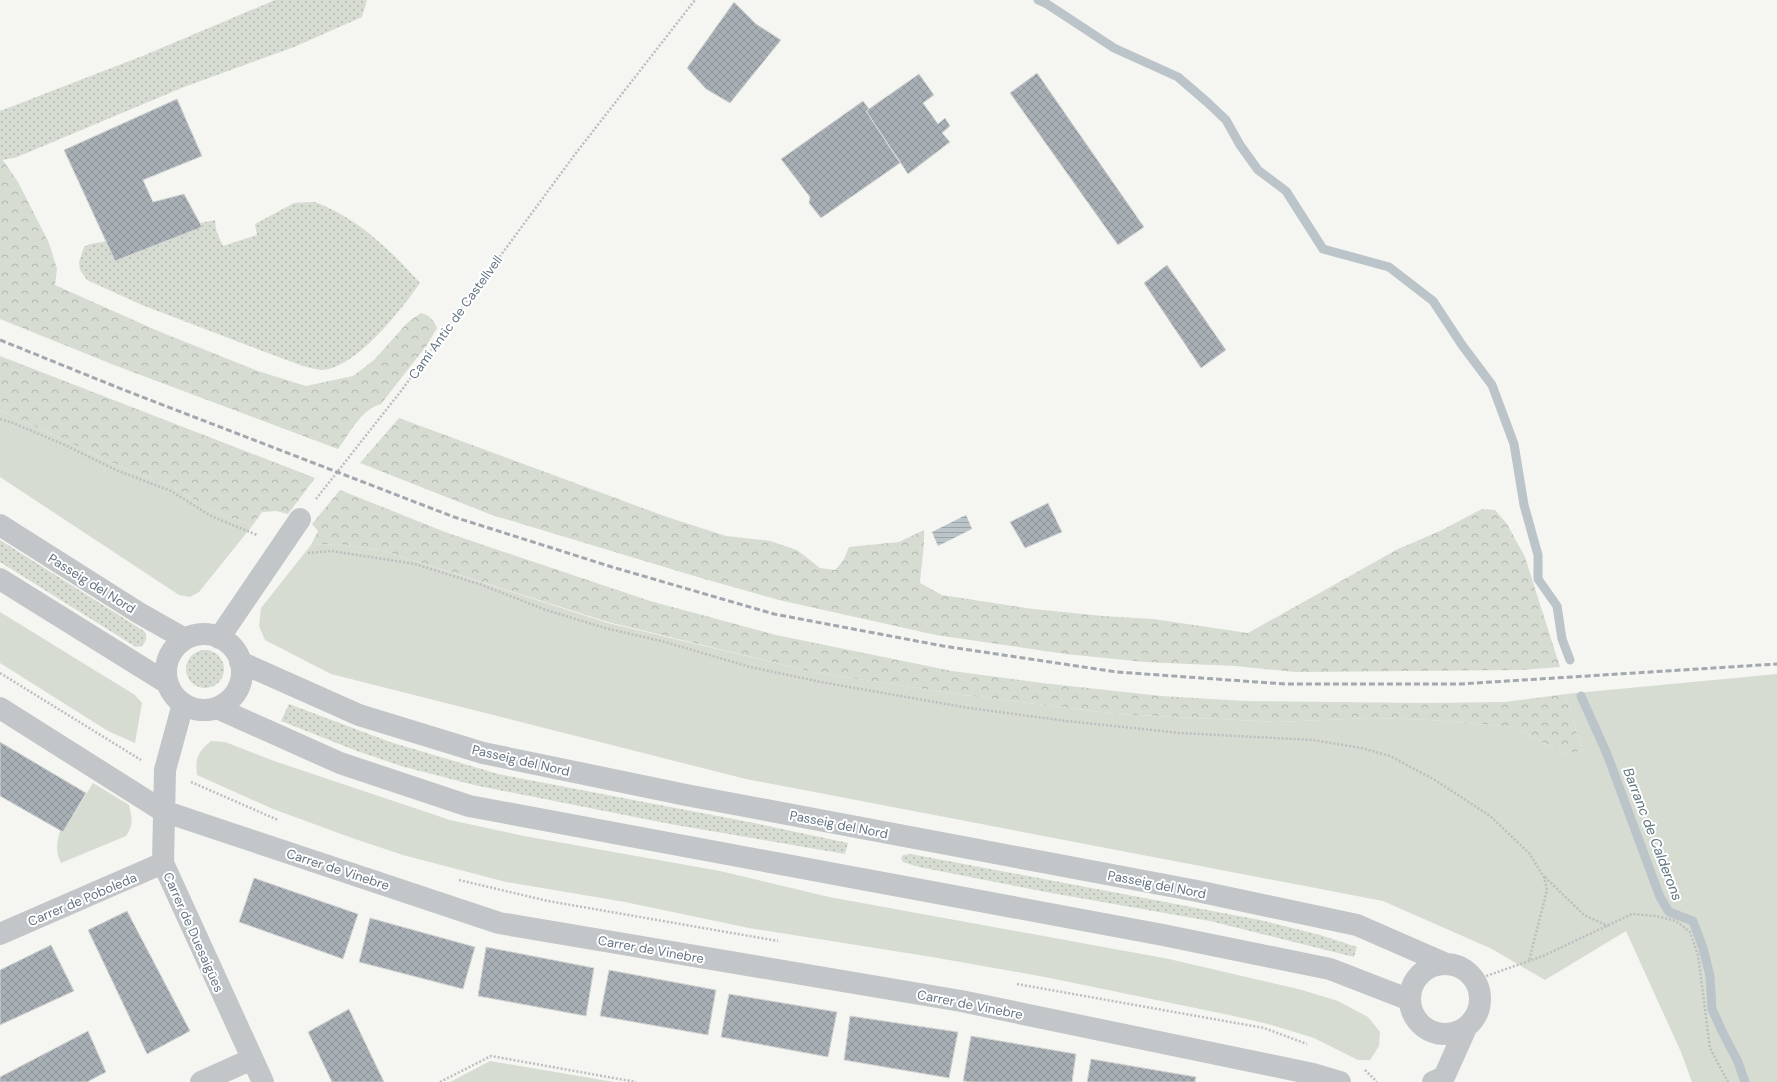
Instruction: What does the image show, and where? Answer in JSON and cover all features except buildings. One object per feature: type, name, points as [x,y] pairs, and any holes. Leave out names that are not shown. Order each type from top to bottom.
[{"type":"street","points":[[219,638],[300,520]]},
{"type":"street","name":"Passeig del Nord","points":[[0,525],[139,613],[185,639]]},
{"type":"street","points":[[0,579],[167,684]]},
{"type":"street","points":[[208,634],[219,638],[232,647],[240,662],[242,671],[238,689],[226,703],[217,708],[206,710],[194,709],[183,704],[170,692],[165,673],[166,663],[176,645],[185,639],[196,635],[208,634]]},
{"type":"street","name":"Passeig del Nord","points":[[240,662],[359,715],[483,753],[694,796],[1197,891],[1357,925],[1444,963]]},
{"type":"street","name":"Carrer de Duesaigües","points":[[183,704],[165,770],[163,863],[263,1082]]},
{"type":"street","name":"Carrer de Vinebre","points":[[0,708],[163,811],[499,923],[961,1002],[1313,1074],[1340,1082]]},
{"type":"street","points":[[217,708],[340,763],[469,806],[1163,935],[1330,969],[1410,1000]]},
{"type":"street","name":"Carrer de Poboleda","points":[[0,934],[163,863]]},
{"type":"street","points":[[1433,1082],[1444,1078],[1466,1028],[1475,1018],[1481,1006],[1481,993],[1475,980],[1467,971],[1456,965],[1444,963],[1428,968],[1420,974],[1411,990],[1410,1000],[1412,1011],[1417,1020],[1425,1028],[1434,1033],[1445,1035],[1456,1033],[1466,1028]]},
{"type":"street","points":[[201,1082],[252,1059]]},
{"type":"path","name":"Camí Antic de Castellvell","points":[[300,520],[401,392],[576,153],[695,0]]},
{"type":"path","points":[[0,419],[65,445],[116,470],[171,491],[211,516],[245,529],[281,547],[305,553],[332,550],[414,564],[482,585],[546,610],[606,628],[665,642],[750,667],[821,682],[969,708],[1180,734],[1313,740],[1368,750],[1390,756],[1435,780],[1490,816],[1529,853],[1544,876],[1584,915],[1608,926]]},
{"type":"path","points":[[0,673],[135,757],[283,822]]},
{"type":"path","points":[[1529,961],[1547,890],[1544,876]]},
{"type":"path","points":[[456,879],[548,901],[784,943]]},
{"type":"path","points":[[1475,980],[1529,961],[1632,914],[1656,916],[1676,921],[1690,932],[1698,955],[1710,1048],[1728,1082]]},
{"type":"path","points":[[1012,983],[1264,1028],[1308,1045]]},
{"type":"path","points":[[440,1082],[491,1056],[636,1082]]},
{"type":"path","points":[[1361,1067],[1377,1082]]},
{"type":"green space","points":[[275,0],[367,0],[362,17],[294,47],[184,87],[17,157],[3,160],[0,156],[0,111],[145,55]]},
{"type":"green space","points":[[0,156],[18,182],[49,243],[57,269],[55,285],[158,331],[258,371],[306,386],[353,376],[374,360],[408,322],[421,313],[431,318],[437,328],[427,345],[381,404],[368,411],[356,422],[338,449],[114,365],[0,319]]},
{"type":"green space","points":[[315,202],[345,217],[372,236],[385,247],[420,283],[392,320],[380,333],[354,356],[342,364],[329,369],[319,370],[299,364],[142,305],[87,280],[80,270],[79,262],[84,247],[90,244],[202,226],[200,223],[215,220],[216,230],[223,246],[257,235],[255,224],[294,203]]},
{"type":"green space","points":[[0,356],[315,478],[288,514],[276,511],[262,512],[252,526],[215,512],[173,487],[113,463],[0,410]]},
{"type":"green space","points":[[0,410],[113,463],[173,487],[215,512],[252,526],[199,592],[190,597],[179,595],[0,477]]},
{"type":"green space","points":[[399,418],[667,517],[726,536],[770,541],[797,550],[820,568],[835,570],[843,561],[849,547],[899,542],[924,530],[920,583],[942,595],[1033,609],[1153,619],[1248,633],[1398,549],[1440,531],[1482,509],[1495,510],[1507,524],[1525,557],[1560,667],[1519,670],[1296,672],[1235,666],[1145,662],[1066,654],[936,635],[779,600],[701,578],[492,515],[360,463]]},
{"type":"green space","points":[[340,490],[445,532],[650,601],[776,635],[952,671],[1042,683],[1161,696],[1245,701],[1424,703],[1505,702],[1566,694],[1582,751],[1563,754],[1515,727],[1430,720],[1370,718],[1277,722],[1117,714],[963,695],[813,672],[608,622],[381,550],[337,544],[311,545],[318,531],[312,524]]},
{"type":"green space","points":[[0,540],[144,631],[146,637],[142,646],[136,647],[0,562]]},
{"type":"green space","points":[[337,544],[381,550],[608,623],[813,672],[963,695],[1117,714],[1277,722],[1370,718],[1430,720],[1515,727],[1563,754],[1582,751],[1566,694],[1777,674],[1777,1082],[1692,1082],[1681,1052],[1626,931],[1545,980],[1492,949],[1383,901],[746,779],[331,674],[265,640],[259,626],[261,608],[311,545]]},
{"type":"green space","points":[[0,612],[135,695],[142,703],[135,743],[108,731],[0,663]]},
{"type":"green space","points":[[201,650],[209,650],[219,655],[223,662],[223,676],[219,683],[209,688],[201,688],[191,683],[189,680],[186,673],[186,665],[191,655],[194,653]]},
{"type":"green space","points":[[289,704],[390,742],[498,774],[754,823],[848,843],[845,854],[670,824],[474,785],[401,766],[357,751],[281,721]]},
{"type":"green space","points":[[211,741],[225,742],[277,762],[450,820],[524,836],[720,871],[829,897],[1169,959],[1302,990],[1338,1001],[1368,1017],[1380,1032],[1379,1046],[1370,1060],[1358,1060],[1314,1038],[1268,1024],[1229,1015],[1045,977],[932,957],[749,928],[625,902],[506,882],[403,855],[355,839],[273,809],[197,775],[198,755]]},
{"type":"green space","points":[[93,783],[129,805],[131,825],[129,832],[126,836],[61,863],[57,847],[60,831],[63,832]]},
{"type":"green space","points":[[911,854],[1260,920],[1320,935],[1357,947],[1354,957],[1210,921],[1046,892],[919,867],[903,862],[901,858],[903,855]]},
{"type":"green space","points":[[490,1061],[614,1082],[450,1082]]},
{"type":"shaded area","points":[[966,515],[972,529],[938,546],[932,532]]},
{"type":"waterway","name":"Barranc de Calderons","points":[[1038,0],[1047,4],[1114,48],[1178,77],[1207,102],[1226,120],[1240,145],[1258,170],[1286,191],[1323,249],[1389,267],[1433,301],[1462,345],[1492,385],[1514,444],[1524,505],[1538,555],[1538,579],[1557,606],[1562,639],[1570,660]]},
{"type":"waterway","name":"Barranc de Calderons","points":[[1581,696],[1607,754],[1660,897],[1669,912],[1693,921],[1703,948],[1710,976],[1712,1009],[1738,1062],[1745,1082]]},
{"type":"railway","points":[[0,340],[124,390],[454,517],[612,567],[774,614],[943,646],[1117,672],[1285,684],[1460,684],[1777,664]]}]
